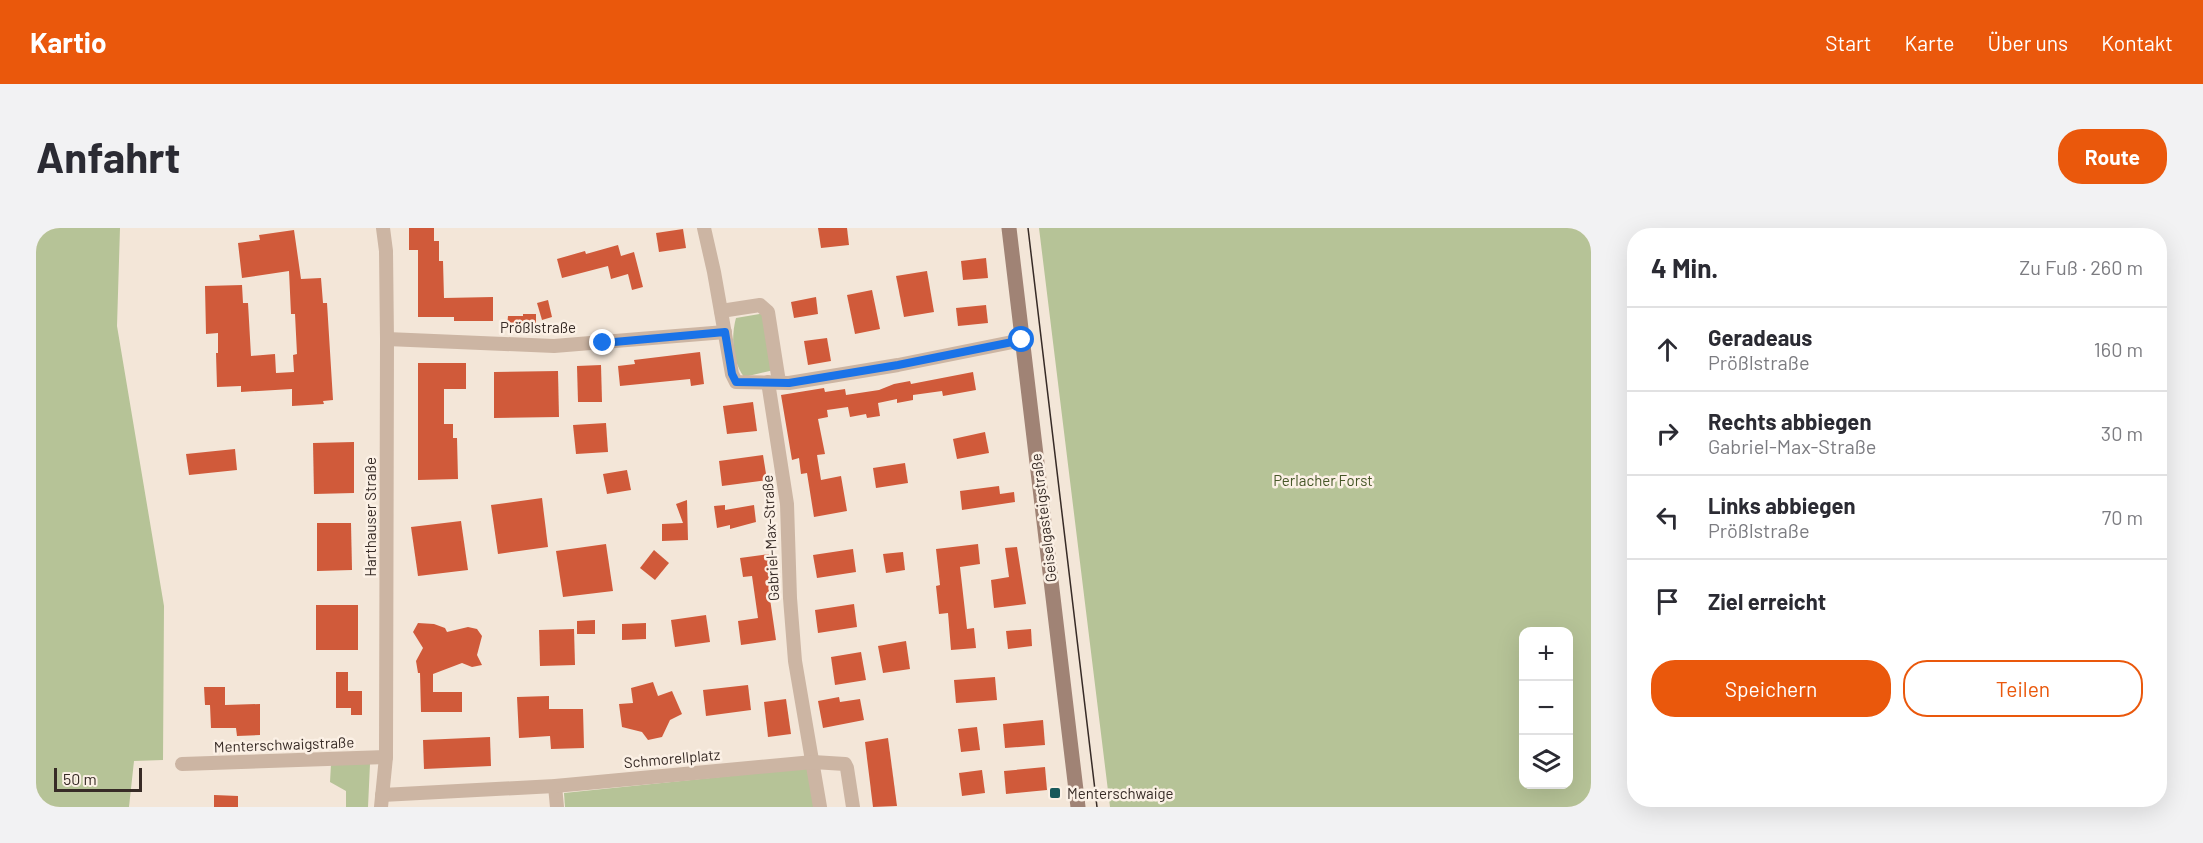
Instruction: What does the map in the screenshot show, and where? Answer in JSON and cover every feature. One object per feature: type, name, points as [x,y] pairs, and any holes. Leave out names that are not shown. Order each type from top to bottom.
[{"type":"main road","name":"Geiselgasteigstraße","points":[[1009,228],[1078,807]]},
{"type":"street","name":"Harthauser Straße","points":[[382,801],[386,757],[387,339],[386,251],[383,228]]},
{"type":"street","points":[[704,228],[732,374],[736,382],[789,383],[898,365],[1022,340]]},
{"type":"street","name":"Gabriel-Max-Straße","points":[[721,311],[760,305],[768,312],[788,504],[790,598],[795,661],[813,762]]},
{"type":"street","name":"Prößlstraße","points":[[387,339],[554,346],[725,332]]},
{"type":"street","name":"Menterschwaigstraße","points":[[182,764],[386,757]]},
{"type":"street","points":[[813,762],[820,807]]},
{"type":"street","name":"Schmorellplatz","points":[[555,786],[813,762],[844,764],[847,768],[853,807]]},
{"type":"street","points":[[382,801],[555,786],[557,807]]},
{"type":"green space","points":[[36,228],[120,228],[117,326],[164,606],[163,760],[134,761],[129,807],[36,807]]},
{"type":"green space","name":"Perlacher Forst","points":[[1039,228],[1591,228],[1591,807],[1110,807]]},
{"type":"green space","points":[[765,313],[774,370],[744,377],[737,364],[734,348],[733,333],[736,318]]},
{"type":"green space","points":[[331,764],[370,764],[368,807],[346,807],[346,791],[330,782]]},
{"type":"green space","points":[[809,768],[814,807],[565,807],[564,793]]},
{"type":"building","points":[[409,228],[434,228],[434,241],[439,241],[439,261],[443,261],[444,298],[493,297],[493,321],[454,321],[454,317],[418,317],[418,250],[409,250]]},
{"type":"building","points":[[818,228],[847,228],[849,245],[821,248]]},
{"type":"building","points":[[683,229],[686,248],[659,252],[656,233]]},
{"type":"building","points":[[294,230],[301,279],[321,278],[323,303],[327,303],[333,400],[323,401],[324,404],[292,406],[292,389],[241,392],[241,386],[217,387],[218,333],[206,334],[205,286],[242,285],[243,303],[248,303],[251,356],[275,354],[276,373],[294,372],[293,355],[297,354],[295,314],[291,314],[289,271],[242,278],[238,243],[260,240],[259,235]]},
{"type":"building","points":[[618,245],[621,256],[634,252],[643,287],[632,290],[628,274],[611,279],[608,266],[562,278],[557,259]]},
{"type":"building","points":[[986,258],[988,278],[963,280],[961,261]]},
{"type":"building","points":[[927,271],[934,312],[904,317],[896,276]]},
{"type":"building","points":[[872,290],[880,329],[855,334],[847,295]]},
{"type":"building","points":[[816,297],[818,314],[794,318],[791,302]]},
{"type":"building","points":[[548,300],[552,317],[542,320],[537,303]]},
{"type":"building","points":[[986,305],[988,323],[958,326],[956,308]]},
{"type":"building","points":[[523,314],[536,314],[536,327],[507,326],[508,316],[523,316]]},
{"type":"building","points":[[827,338],[831,361],[808,365],[804,341]]},
{"type":"building","points":[[700,352],[704,384],[691,386],[690,379],[620,386],[618,366],[635,364],[634,360]]},
{"type":"building","points":[[418,363],[466,363],[466,389],[444,389],[444,424],[453,424],[453,438],[457,438],[458,479],[418,480]]},
{"type":"building","points":[[601,365],[602,402],[578,402],[577,366]]},
{"type":"building","points":[[558,371],[559,417],[494,418],[494,372]]},
{"type":"building","points":[[973,372],[976,390],[943,396],[942,391],[913,395],[913,400],[897,403],[897,399],[878,403],[880,416],[867,418],[866,414],[850,417],[848,407],[827,410],[828,417],[818,419],[825,454],[817,455],[821,480],[841,476],[847,511],[814,517],[807,473],[801,474],[799,458],[792,460],[781,395],[824,388],[825,392],[845,389],[846,395],[879,390],[910,381],[911,384]]},
{"type":"building","points":[[753,402],[757,431],[727,434],[723,406]]},
{"type":"building","points":[[606,423],[608,452],[576,454],[573,425]]},
{"type":"building","points":[[985,432],[989,453],[957,459],[953,439]]},
{"type":"building","points":[[354,442],[354,493],[314,494],[313,443]]},
{"type":"building","points":[[235,449],[237,470],[189,475],[186,454]]},
{"type":"building","points":[[763,455],[767,480],[722,486],[719,461]]},
{"type":"building","points":[[905,463],[908,483],[876,488],[873,468]]},
{"type":"building","points":[[627,470],[631,490],[607,494],[603,474]]},
{"type":"building","points":[[999,486],[1000,494],[1014,492],[1015,502],[962,510],[960,491]]},
{"type":"building","points":[[542,498],[548,547],[498,554],[491,505]]},
{"type":"building","points":[[687,500],[688,540],[662,541],[662,524],[683,523],[676,504]]},
{"type":"building","points":[[725,505],[725,510],[754,505],[756,522],[730,529],[730,525],[717,528],[714,506]]},
{"type":"building","points":[[461,521],[468,570],[418,576],[411,527]]},
{"type":"building","points":[[317,523],[351,523],[352,570],[317,571]]},
{"type":"building","points":[[606,544],[613,591],[563,597],[556,551]]},
{"type":"building","points":[[978,544],[980,564],[960,567],[967,629],[974,628],[976,648],[951,650],[948,613],[939,614],[936,586],[940,585],[936,549]]},
{"type":"building","points":[[1017,547],[1026,604],[994,608],[991,580],[1009,577],[1005,548]]},
{"type":"building","points":[[853,549],[856,572],[817,578],[813,555]]},
{"type":"building","points":[[654,550],[669,563],[655,580],[640,568]]},
{"type":"building","points":[[903,552],[905,570],[886,573],[883,554]]},
{"type":"building","points":[[769,554],[774,598],[770,599],[776,640],[741,645],[738,621],[758,618],[752,576],[743,577],[740,558]]},
{"type":"building","points":[[854,604],[857,627],[818,633],[815,610]]},
{"type":"building","points":[[316,605],[358,605],[358,650],[316,650]]},
{"type":"building","points":[[706,615],[710,642],[675,647],[671,620]]},
{"type":"building","points":[[595,620],[595,634],[577,634],[577,621]]},
{"type":"building","points":[[418,623],[434,624],[445,628],[447,632],[468,627],[477,629],[482,636],[477,655],[482,665],[472,667],[462,663],[433,674],[433,692],[462,692],[462,712],[421,712],[420,673],[418,673],[416,661],[423,648],[413,632]]},
{"type":"building","points":[[646,623],[646,639],[622,640],[622,624]]},
{"type":"building","points":[[574,629],[575,665],[540,666],[539,630]]},
{"type":"building","points":[[1031,629],[1032,646],[1008,649],[1006,631]]},
{"type":"building","points":[[906,641],[910,669],[883,673],[878,646]]},
{"type":"building","points":[[861,652],[866,680],[835,685],[831,657]]},
{"type":"building","points":[[336,672],[348,672],[348,691],[362,691],[362,715],[351,715],[351,708],[336,708]]},
{"type":"building","points":[[995,677],[997,700],[956,703],[954,680]]},
{"type":"building","points":[[653,682],[658,696],[672,691],[682,714],[670,720],[662,737],[648,740],[642,732],[622,727],[619,704],[633,703],[631,688]]},
{"type":"building","points":[[748,685],[751,710],[706,716],[703,690]]},
{"type":"building","points":[[204,687],[225,687],[225,705],[260,704],[260,735],[237,736],[236,728],[211,728],[210,705],[205,705]]},
{"type":"building","points":[[549,696],[549,709],[583,709],[584,748],[551,749],[550,736],[519,738],[517,697]]},
{"type":"building","points":[[839,697],[840,702],[860,699],[864,720],[823,728],[818,701]]},
{"type":"building","points":[[786,699],[791,734],[768,737],[764,702]]},
{"type":"building","points":[[1043,720],[1045,745],[1005,748],[1003,724]]},
{"type":"building","points":[[977,727],[980,750],[961,752],[958,729]]},
{"type":"building","points":[[490,737],[491,766],[424,769],[423,740]]},
{"type":"building","points":[[888,738],[897,806],[873,807],[865,742]]},
{"type":"building","points":[[1045,767],[1047,790],[1006,794],[1004,771]]},
{"type":"building","points":[[982,770],[985,793],[962,796],[959,773]]},
{"type":"building","points":[[214,795],[238,796],[238,807],[214,807]]},
{"type":"tram line","points":[[1028,228],[1097,807]]},
{"type":"place","name":"Menterschwaige","points":[[1055,793]]},
{"type":"route","points":[[603,343],[725,332],[732,374],[736,382],[789,383],[898,365],[1022,340]]}]
